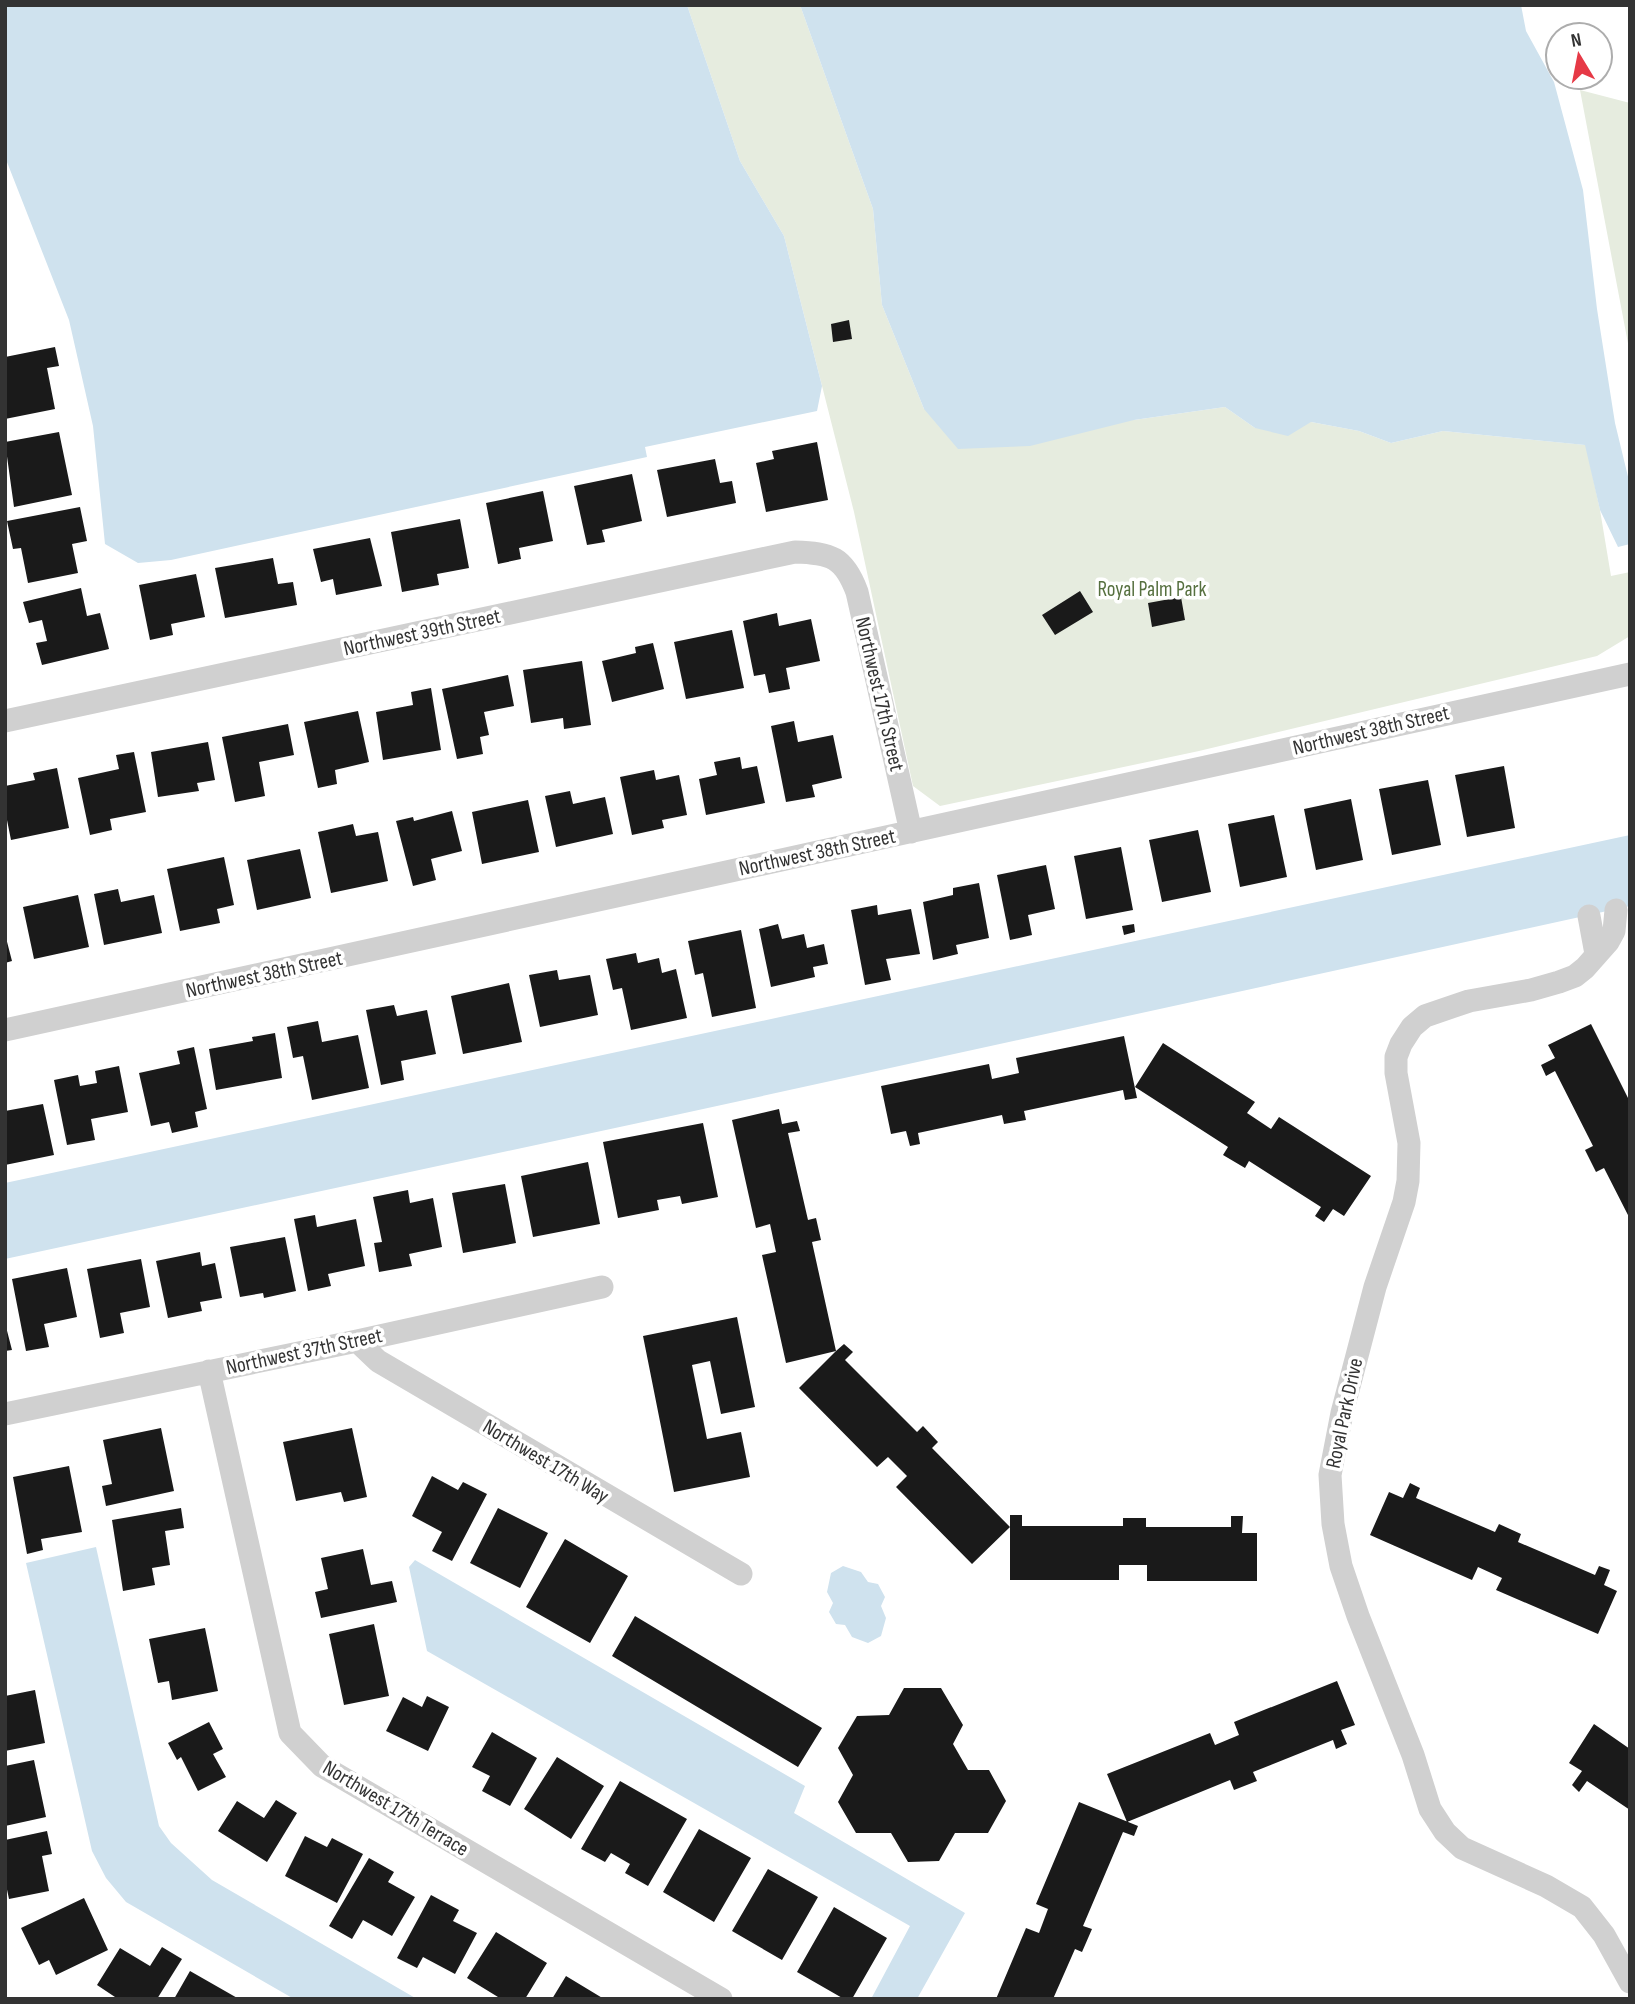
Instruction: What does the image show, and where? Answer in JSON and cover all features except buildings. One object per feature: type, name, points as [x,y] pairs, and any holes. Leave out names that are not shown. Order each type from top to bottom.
[{"type":"street","name":"Northwest 39th Street","points":[[5,721],[795,552],[820,552],[838,561]]},
{"type":"street","name":"Northwest 17th Street","points":[[838,561],[850,575],[857,592],[911,832]]},
{"type":"street","name":"Northwest 38th Street","points":[[5,1030],[1630,674]]},
{"type":"street","name":"Royal Park Drive","points":[[1616,910],[1614,931],[1608,942],[1575,976],[1531,990],[1469,1000],[1425,1016],[1412,1027],[1401,1044],[1396,1057],[1395,1073],[1409,1143],[1408,1181],[1404,1202],[1375,1287],[1342,1413],[1330,1475],[1341,1566],[1413,1755],[1430,1809],[1445,1832],[1462,1848],[1546,1886],[1582,1907],[1604,1935],[1630,1982]]},
{"type":"street","points":[[1589,916],[1596,954]]},
{"type":"street","name":"Northwest 37th Street","points":[[5,1414],[602,1287]]},
{"type":"street","name":"Northwest 17th Way","points":[[356,1341],[378,1361],[741,1574]]},
{"type":"street","name":"Northwest 17th Terrace","points":[[209,1371],[290,1733],[322,1766],[721,1999]]},
{"type":"green space","name":"Royal Palm Park","points":[[687,5],[800,5],[873,209],[882,305],[924,409],[1134,420],[1225,407],[1255,428],[1311,422],[1359,431],[1391,443],[1443,431],[1586,445],[1611,576],[1630,572],[1630,636],[1597,656],[1199,751],[940,806],[913,786],[854,512],[784,236],[740,161]]},
{"type":"green space","points":[[1580,91],[1630,103],[1630,354]]},
{"type":"water","points":[[5,5],[687,5],[740,161],[784,236],[822,386],[817,411],[645,447],[647,457],[171,560],[138,563],[105,544],[93,426],[69,320],[5,157]]},
{"type":"water","points":[[800,5],[1521,5],[1526,31],[1544,64],[1544,91],[1556,91],[1583,190],[1597,309],[1615,423],[1630,485],[1630,544],[1618,547],[1600,510],[1585,445],[1443,431],[1391,443],[1359,431],[1311,422],[1288,436],[1255,428],[1225,407],[1134,420],[1030,446],[958,449],[924,409],[882,305],[873,209]]},
{"type":"water","points":[[1630,835],[1630,906],[5,1259],[5,1183]]},
{"type":"water","points":[[96,1547],[159,1826],[171,1843],[212,1880],[417,1999],[294,1999],[126,1902],[106,1878],[92,1851],[26,1563]]},
{"type":"water","points":[[415,1560],[805,1786],[794,1813],[965,1913],[917,1999],[871,1999],[910,1926],[427,1651],[409,1567]]},
{"type":"water","points":[[843,1566],[861,1572],[868,1582],[878,1584],[885,1597],[881,1606],[886,1618],[881,1636],[868,1643],[852,1637],[845,1625],[836,1624],[829,1612],[833,1603],[827,1592],[831,1573]]}]
